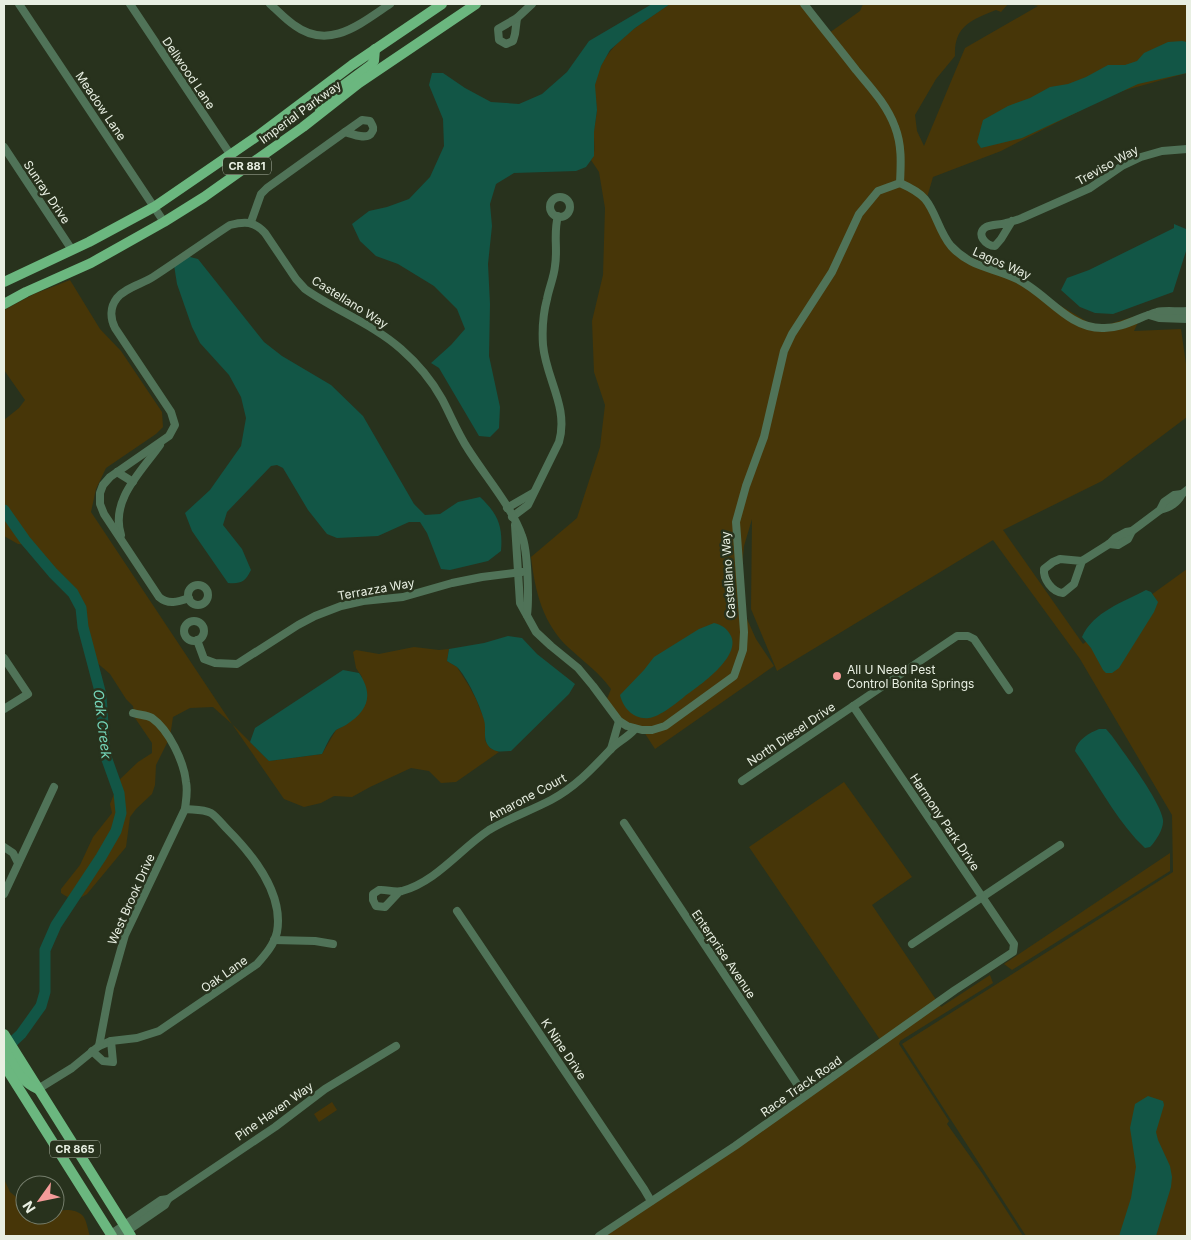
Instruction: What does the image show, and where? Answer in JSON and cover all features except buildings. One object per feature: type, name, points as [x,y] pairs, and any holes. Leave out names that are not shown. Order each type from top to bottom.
[{"type":"main road","name":"Imperial Parkway","points":[[4,282],[130,221],[154,206],[274,124],[375,49],[442,4]]},
{"type":"main road","name":"Imperial Parkway","points":[[4,304],[91,263],[204,197],[359,84],[476,4]]},
{"type":"main road","points":[[315,117],[324,102],[333,93],[374,62],[375,49]]},
{"type":"main road","name":"CR 865","points":[[4,1035],[10,1064],[121,1233]]},
{"type":"main road","points":[[4,1049],[10,1064],[28,1085],[38,1089]]},
{"type":"main road","name":"CR 865","points":[[38,1089],[121,1233]]},
{"type":"street","name":"Meadow Lane","points":[[19,4],[164,222]]},
{"type":"street","name":"Dellwood Lane","points":[[130,4],[230,154]]},
{"type":"street","points":[[270,4],[294,26],[309,33],[328,36],[347,32],[390,4]]},
{"type":"street","points":[[517,18],[532,4]]},
{"type":"street","points":[[804,4],[888,111],[900,144],[900,183]]},
{"type":"street","points":[[123,542],[118,526],[118,510],[133,482],[174,430],[174,417],[115,328],[111,314],[117,298],[230,225],[251,222],[261,194],[267,188],[345,132]]},
{"type":"street","name":"Sunray Drive","points":[[4,148],[72,250]]},
{"type":"street","name":"Treviso Way","points":[[1012,221],[1090,188],[1122,166],[1141,157],[1162,151],[1187,149]]},
{"type":"street","name":"Lagos Way","points":[[900,183],[913,189],[925,198],[938,227],[950,245],[966,259],[985,268],[1015,278],[1037,292],[1067,316],[1079,322],[1102,328],[1126,324],[1158,312],[1187,311]]},
{"type":"street","name":"Castellano Way","points":[[251,222],[265,233],[305,289],[385,336],[415,363],[441,397],[460,437],[522,536],[525,547],[522,572],[528,603],[527,615],[536,632],[578,668],[618,721],[635,729],[652,730],[665,726],[734,676],[743,650],[744,632],[736,522],[746,486],[764,437],[784,351],[792,334],[832,272],[859,214],[878,191],[900,183]]},
{"type":"street","points":[[513,519],[528,505],[532,493],[559,442],[562,424],[559,401],[546,362],[542,332],[546,302],[555,268],[554,234],[558,216]]},
{"type":"street","name":"Lagos Way","points":[[1149,315],[1159,318],[1187,319]]},
{"type":"street","points":[[163,442],[117,472],[103,485],[99,499],[104,514],[162,600],[173,603],[189,598]]},
{"type":"street","points":[[117,472],[133,482]]},
{"type":"street","points":[[1082,561],[1077,578],[1068,590],[1063,593],[1053,590],[1044,573],[1048,565],[1060,559],[1082,561],[1115,538],[1132,531],[1160,510],[1178,502],[1185,492]]},
{"type":"street","points":[[506,508],[532,493]]},
{"type":"street","name":"Terrazza Way","points":[[197,640],[204,658],[215,663],[237,664],[314,616],[341,606],[363,601],[403,597],[452,583],[522,572]]},
{"type":"street","name":"North Diesel Drive","points":[[742,781],[957,636],[968,636],[974,639],[1009,690]]},
{"type":"street","points":[[4,658],[28,694],[4,709]]},
{"type":"street","name":"Harmony Park Drive","points":[[853,706],[983,896],[1014,944],[1013,952]]},
{"type":"street","name":"West Brook Drive","points":[[95,1048],[125,935],[185,809],[187,793],[186,782],[173,743],[162,728],[151,718],[133,713]]},
{"type":"street","points":[[611,749],[618,721]]},
{"type":"street","points":[[611,749],[628,738],[635,729]]},
{"type":"street","name":"Amarone Court","points":[[399,892],[432,877],[470,844],[506,820],[565,792],[590,773],[611,749]]},
{"type":"street","points":[[4,894],[54,787]]},
{"type":"street","name":"Oak Lane","points":[[95,1048],[111,1041],[146,1036],[165,1028],[257,964],[274,940],[278,925],[275,902],[270,887],[254,862],[237,838],[215,816],[204,810],[185,809]]},
{"type":"street","name":"Enterprise Avenue","points":[[624,824],[805,1096]]},
{"type":"street","points":[[912,944],[1060,845]]},
{"type":"street","points":[[4,847],[13,853],[18,863]]},
{"type":"street","name":"K Nine Drive","points":[[457,911],[651,1201]]},
{"type":"street","points":[[274,940],[316,941],[333,944]]},
{"type":"street","name":"Race Track Road","points":[[599,1236],[735,1146],[955,990],[1013,952]]},
{"type":"street","points":[[38,1089],[72,1068],[95,1048],[103,1062],[113,1062],[111,1041]]},
{"type":"street","name":"Pine Haven Way","points":[[121,1233],[165,1205],[168,1199],[275,1127],[325,1089],[396,1046]]},
{"type":"shaded area","points":[[670,4],[807,4],[829,33],[860,11],[863,4],[1008,4],[1001,12],[996,10],[979,17],[961,31],[955,46],[955,56],[936,79],[915,115],[917,131],[924,146],[965,48],[1038,6],[1029,4],[1187,4],[1187,73],[1115,93],[1001,151],[933,177],[926,201],[957,250],[1005,273],[1088,322],[1103,326],[1142,314],[1134,331],[1181,329],[1187,371],[1187,417],[1102,481],[1003,530],[1083,644],[1187,569],[1187,1236],[1026,1236],[902,1044],[1173,872],[1172,815],[1080,659],[993,540],[777,671],[751,609],[752,519],[744,546],[742,568],[743,610],[756,639],[774,666],[655,749],[642,729],[620,720],[605,704],[611,689],[596,672],[560,639],[542,607],[535,583],[531,557],[577,518],[600,447],[605,405],[594,372],[592,321],[603,275],[605,208],[599,172],[591,160],[594,150],[594,130],[597,111],[595,84],[599,70],[614,47],[635,28]]},
{"type":"shaded area","points":[[70,280],[100,329],[121,351],[162,412],[163,427],[156,434],[106,468],[96,489],[91,512],[232,724],[213,707],[190,708],[173,717],[170,737],[156,765],[155,785],[152,794],[130,817],[126,847],[87,894],[74,899],[61,893],[61,889],[80,865],[93,837],[112,813],[110,804],[116,789],[115,784],[138,762],[152,753],[152,743],[135,718],[133,706],[126,699],[110,674],[89,653],[77,605],[63,584],[36,551],[27,545],[18,544],[4,536],[4,420],[19,408],[25,400],[4,370],[4,310],[34,294]]},
{"type":"shaded area","points":[[414,647],[439,650],[449,649],[447,661],[457,667],[476,699],[485,721],[485,740],[490,748],[499,752],[456,782],[441,783],[429,771],[411,768],[352,797],[334,796],[321,803],[304,807],[284,799],[232,724],[269,761],[322,754],[336,730],[347,724],[362,677],[356,668],[353,652],[356,650],[379,654]]},
{"type":"shaded area","points":[[844,782],[912,877],[872,905],[941,1007],[990,975],[993,983],[900,1041],[899,1044],[949,1121],[947,1124],[1023,1236],[598,1236],[883,1044],[749,847]]},
{"type":"shaded area","points":[[1170,853],[1170,871],[1012,970],[1004,964]]},
{"type":"shaded area","points":[[332,1102],[337,1110],[319,1122],[314,1114]]},
{"type":"shaded area","points":[[4,1179],[10,1192],[15,1196],[15,1225],[65,1225],[65,1210],[73,1211],[83,1216],[90,1236],[4,1236]]},
{"type":"water","points":[[652,4],[670,4],[635,28],[610,50],[601,66],[595,85],[597,110],[594,132],[594,156],[586,167],[576,171],[514,173],[496,184],[490,204],[492,226],[488,264],[490,304],[489,356],[500,407],[499,428],[490,437],[479,436],[439,368],[431,363],[465,329],[457,309],[434,286],[398,264],[376,256],[360,241],[352,224],[369,211],[409,199],[430,177],[444,146],[443,119],[429,85],[432,73],[443,73],[491,102],[519,104],[542,94],[567,72],[589,41]]},
{"type":"water","points":[[1168,42],[1187,42],[1187,73],[1138,84],[1022,138],[981,148],[977,142],[983,120],[1008,106],[1030,98],[1050,87],[1068,84],[1086,77],[1108,65],[1125,65],[1137,61],[1144,53]]},
{"type":"water","points":[[1174,224],[1186,229],[1187,248],[1173,292],[1113,314],[1095,313],[1080,307],[1061,290],[1067,278],[1089,270],[1174,228]]},
{"type":"water","points":[[186,256],[198,259],[264,342],[282,356],[331,385],[363,416],[414,504],[425,515],[440,514],[458,502],[480,497],[491,509],[498,521],[501,534],[501,551],[488,561],[450,570],[441,569],[427,533],[420,522],[409,522],[378,536],[337,538],[327,534],[308,510],[283,468],[277,465],[271,466],[227,512],[223,525],[242,549],[251,570],[242,581],[228,583],[192,531],[185,513],[210,490],[241,446],[246,418],[241,397],[229,375],[200,343],[192,327],[177,284],[174,265]]},
{"type":"water","points":[[1146,590],[1151,592],[1158,602],[1154,612],[1119,668],[1112,673],[1106,673],[1082,637],[1087,628],[1101,614]]},
{"type":"water","points":[[714,623],[722,626],[731,636],[730,653],[725,662],[700,685],[658,715],[644,718],[630,712],[620,695],[654,657],[699,629]]},
{"type":"water","points":[[508,636],[522,638],[537,654],[575,684],[569,694],[511,751],[499,751],[492,749],[485,739],[484,720],[469,684],[457,667],[447,661],[449,649],[484,643]]},
{"type":"water","points":[[343,670],[359,673],[366,688],[366,702],[364,708],[353,720],[334,732],[322,754],[269,761],[250,742],[255,728]]},
{"type":"water","points":[[1099,729],[1106,729],[1112,736],[1141,778],[1161,812],[1162,827],[1150,847],[1145,848],[1125,826],[1075,751],[1081,740]]},
{"type":"water","points":[[1148,1096],[1163,1101],[1164,1105],[1156,1132],[1170,1166],[1171,1187],[1156,1236],[1119,1236],[1131,1198],[1136,1167],[1130,1128],[1135,1104]]},
{"type":"waterway","name":"Oak Creek","points":[[4,510],[25,540],[73,593],[81,608],[83,627],[101,695],[105,754],[119,793],[121,813],[116,831],[56,925],[45,950],[45,992],[41,1006],[21,1034],[4,1050]]},
{"type":"place","name":"All U Need Pest Control Bonita Springs","points":[[837,676]]}]
